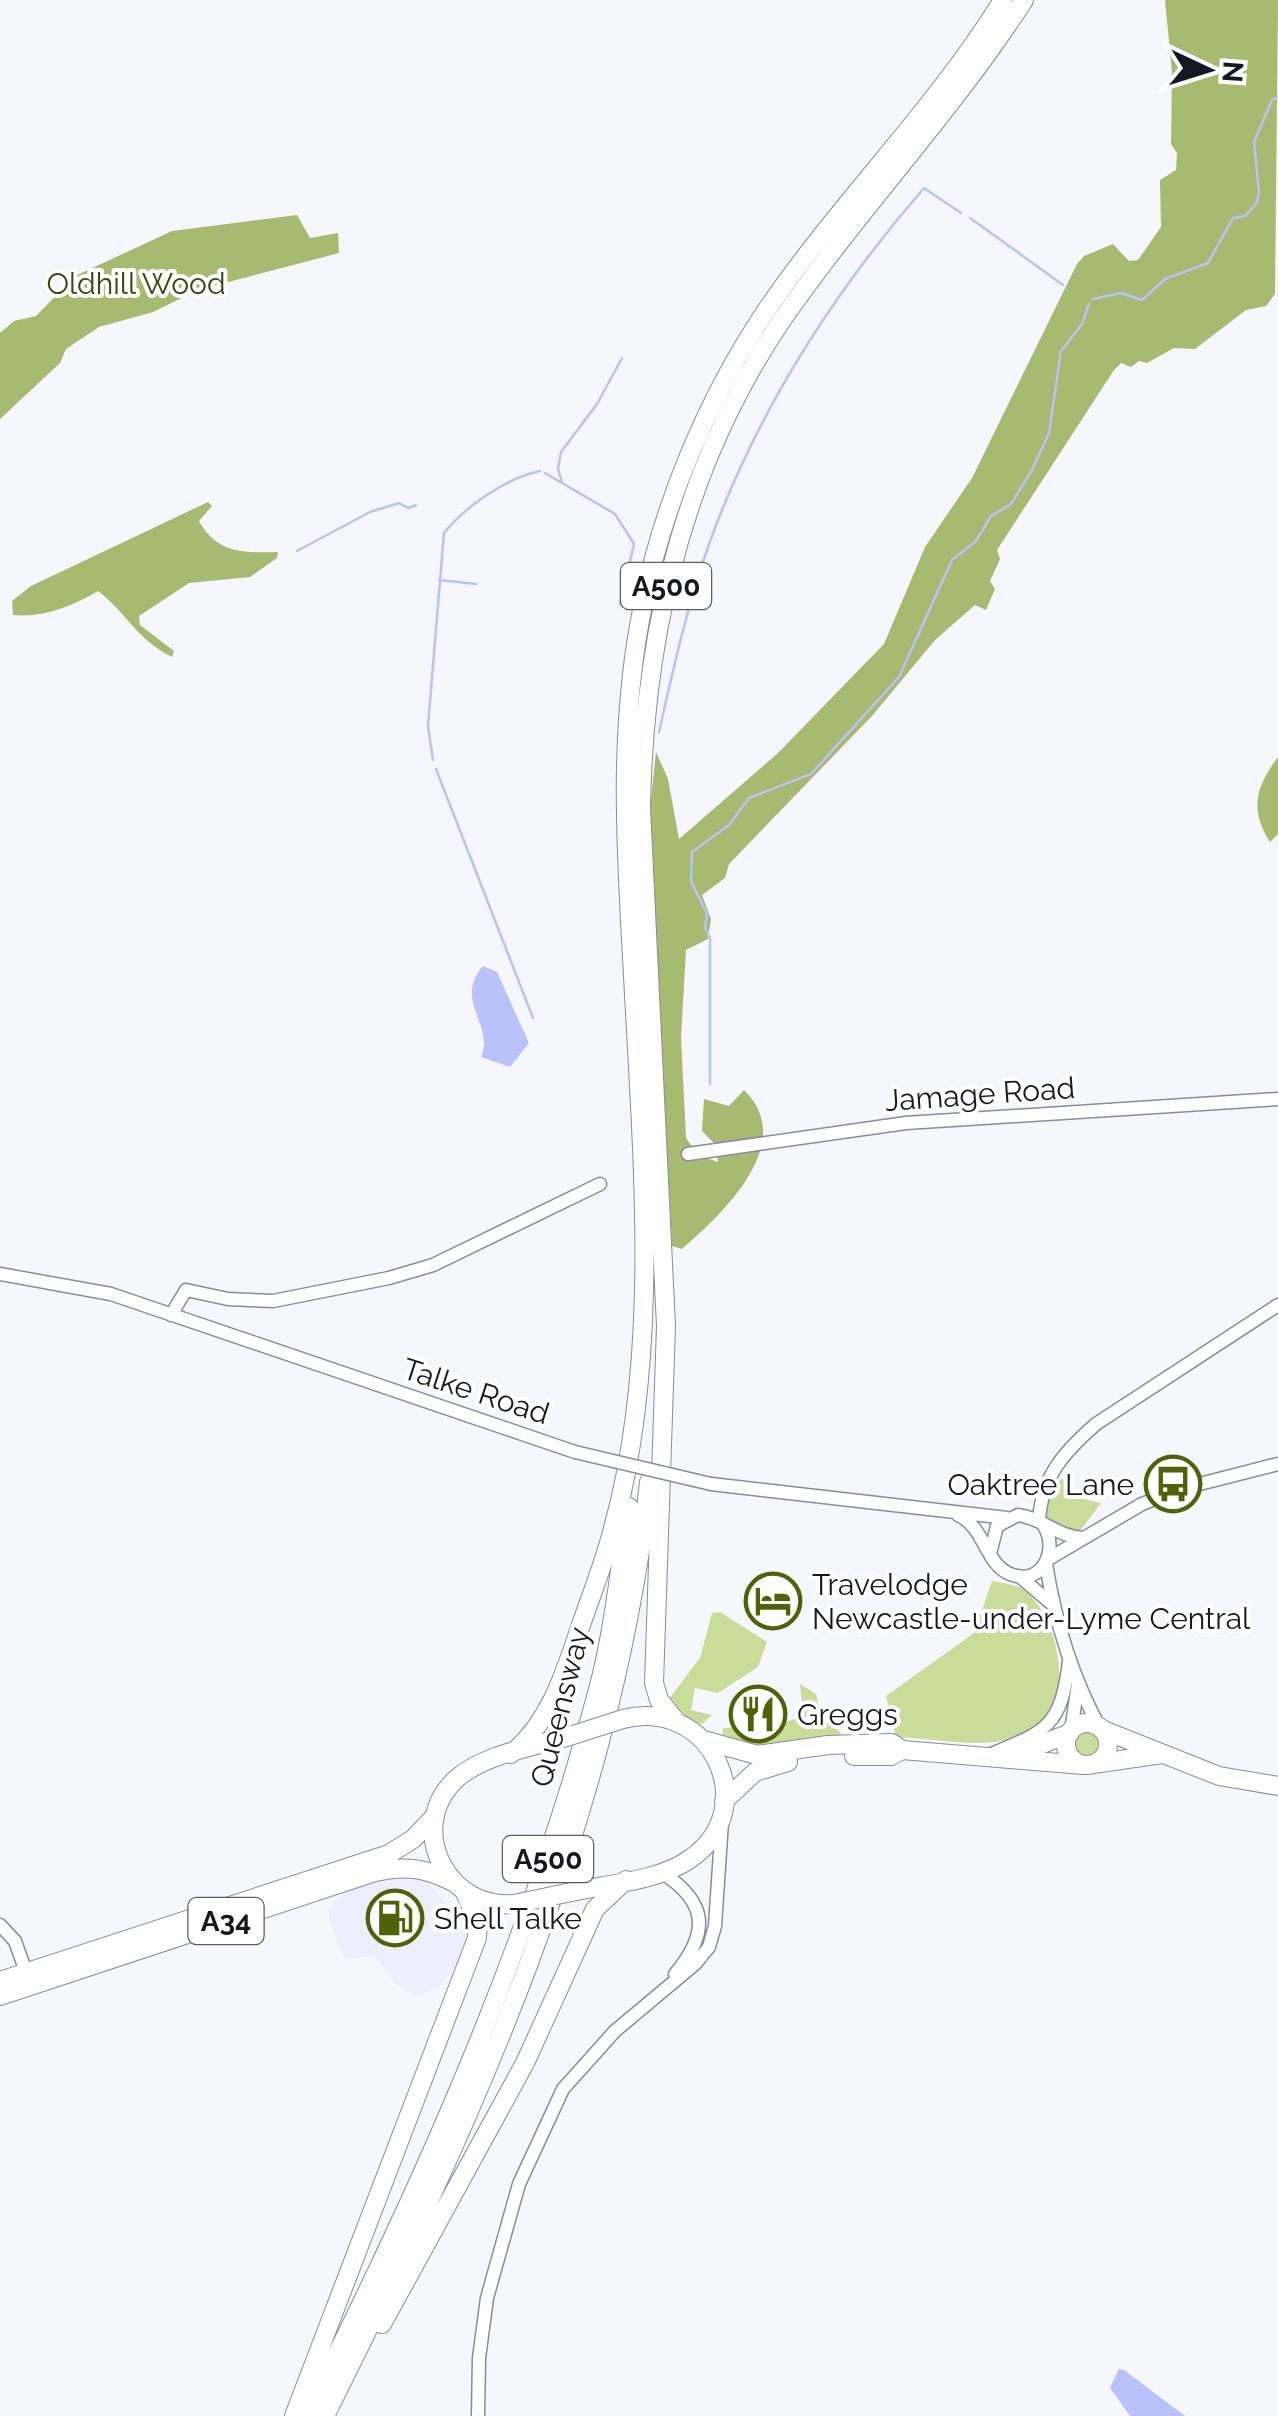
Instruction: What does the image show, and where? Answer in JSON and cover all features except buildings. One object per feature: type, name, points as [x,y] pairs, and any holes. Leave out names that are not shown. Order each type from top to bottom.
[{"type":"highway","name":"A500","points":[[645,1261],[624,816],[625,751],[643,605],[661,537],[706,420],[762,318],[953,78],[1004,0]]},
{"type":"highway","name":"A500","points":[[662,1278],[642,769],[648,672],[676,547],[714,445],[748,376],[782,322],[899,173],[1024,0]]},
{"type":"highway","points":[[511,1754],[540,1726],[613,1532],[628,1453],[645,1261]]},
{"type":"highway","name":"Queensway","points":[[306,2416],[463,2083],[506,1983],[547,1864],[600,1683],[620,1572],[638,1426],[645,1261]]},
{"type":"highway","points":[[662,1278],[666,1326],[654,1683],[658,1700],[676,1721],[706,1741],[746,1755],[892,1743],[902,1750],[1088,1764],[1162,1754]]},
{"type":"highway","name":"Queensway","points":[[327,2416],[490,2065],[565,1864],[612,1702],[646,1514],[662,1278]]},
{"type":"highway","points":[[294,2416],[477,1938],[478,1922],[438,1859],[434,1817],[458,1778],[474,1766],[622,1719],[650,1715],[676,1721]]},
{"type":"highway","points":[[1013,1756],[1087,1723],[1239,1781],[1278,1786]]},
{"type":"highway","points":[[1088,1764],[1107,1749],[1101,1729]]},
{"type":"highway","points":[[1070,1732],[1067,1750],[1088,1764]]},
{"type":"highway","points":[[459,1888],[498,1904],[519,1903],[661,1872],[694,1857],[712,1835],[723,1805],[723,1775],[706,1741]]},
{"type":"highway","points":[[723,1805],[766,1766],[822,1757],[891,1756],[902,1750]]},
{"type":"highway","name":"A34","points":[[0,1981],[389,1854],[413,1839],[434,1817]]},
{"type":"highway","name":"A34","points":[[0,1996],[398,1866],[423,1868],[459,1888]]},
{"type":"highway","name":"A500","points":[[327,2416],[524,2063],[595,1909],[626,1880]]},
{"type":"street","name":"Jamage Road","points":[[688,1154],[906,1123],[1278,1099]]},
{"type":"street","points":[[171,1316],[186,1290],[228,1300],[272,1301],[389,1278],[433,1265],[600,1184]]},
{"type":"street","name":"Talke Road","points":[[0,1274],[75,1286],[574,1452],[711,1484],[1013,1516]]},
{"type":"street","points":[[990,1550],[992,1534],[1041,1495],[1062,1456],[1096,1424],[1278,1305]]},
{"type":"street","points":[[1019,1576],[1031,1574],[1142,1504],[1180,1489],[1278,1464]]},
{"type":"street","points":[[1041,1495],[1042,1523],[1052,1544],[1048,1561],[1052,1604],[1078,1684],[1101,1729]]},
{"type":"street","points":[[946,1509],[967,1519],[1000,1568],[1019,1576],[1052,1604]]},
{"type":"street","points":[[1013,1516],[1042,1523],[1058,1534],[1085,1538]]},
{"type":"street","points":[[988,1755],[1038,1734],[1058,1715],[1069,1656]]},
{"type":"street","points":[[1070,1732],[1078,1684]]},
{"type":"street","points":[[478,2416],[486,2298],[519,2184],[563,2088],[615,2031],[695,1964],[712,1936],[723,1805]]},
{"type":"street","points":[[657,1995],[685,1962],[699,1926],[692,1898],[661,1872]]},
{"type":"street","points":[[0,1925],[15,1940],[26,1972]]},
{"type":"shaded area","points":[[400,1873],[426,1878],[445,1903],[464,1908],[471,1933],[467,1956],[440,1985],[416,1997],[397,1985],[375,1956],[344,1959],[329,1920],[329,1909],[342,1894]]},
{"type":"green space","points":[[1165,0],[1278,0],[1275,294],[1266,306],[1246,310],[1195,349],[1174,348],[1147,363],[1139,361],[1131,367],[1121,363],[1114,370],[997,550],[1000,559],[990,581],[995,589],[986,610],[975,605],[935,640],[872,716],[729,864],[725,878],[702,895],[711,919],[708,939],[686,950],[681,1038],[686,1138],[698,1155],[718,1162],[716,1145],[702,1131],[704,1099],[729,1106],[744,1090],[759,1111],[763,1132],[759,1155],[733,1198],[682,1249],[672,1246],[650,809],[656,752],[668,779],[679,839],[778,753],[884,644],[925,547],[972,478],[1077,264],[1084,256],[1113,244],[1129,261],[1138,260],[1161,227],[1160,180],[1176,170],[1177,153],[1171,144],[1172,73]]},
{"type":"green space","name":"Oldhill Wood","points":[[297,215],[310,238],[338,233],[339,253],[198,290],[153,312],[99,327],[66,349],[60,363],[0,419],[0,333],[14,321],[36,316],[75,276],[172,231]]},
{"type":"green space","points":[[208,502],[212,506],[199,521],[214,540],[243,551],[278,552],[277,558],[250,577],[189,583],[139,616],[140,625],[174,651],[172,657],[140,634],[98,591],[57,610],[13,615],[12,601],[31,586]]},
{"type":"green space","points":[[1278,757],[1278,834],[1270,842],[1259,819],[1258,798]]},
{"type":"green space","points":[[1069,1477],[1074,1497],[1101,1503],[1077,1535],[1048,1522],[1043,1509],[1057,1481]]},
{"type":"green space","points":[[992,1581],[1022,1589],[1035,1601],[1054,1638],[1059,1682],[1047,1719],[1033,1731],[1001,1741],[966,1743],[896,1737],[886,1696],[974,1633]]},
{"type":"green space","points":[[720,1612],[767,1642],[758,1667],[718,1693],[695,1688],[691,1710],[712,1715],[702,1724],[696,1723],[681,1717],[666,1703],[700,1658],[712,1613]]},
{"type":"green space","points":[[800,1684],[816,1694],[821,1718],[832,1720],[844,1739],[765,1749],[722,1740],[723,1728],[772,1727],[803,1716]]},
{"type":"green space","points":[[1087,1730],[1097,1734],[1101,1744],[1097,1754],[1087,1758],[1077,1754],[1073,1744],[1077,1734]]},
{"type":"water","points":[[483,966],[497,972],[529,1043],[510,1067],[481,1057],[483,1034],[472,990]]},
{"type":"water","points":[[1119,2369],[1185,2416],[1130,2416],[1110,2388]]},
{"type":"waterway","points":[[1093,299],[1121,293],[1142,300],[1165,279],[1208,263],[1233,218],[1245,216],[1256,204],[1259,193],[1254,142],[1272,100],[1278,97]]},
{"type":"waterway","points":[[659,732],[708,547],[773,403],[858,270],[924,188],[961,213]]},
{"type":"waterway","points":[[970,218],[1063,285]]},
{"type":"waterway","points":[[710,1084],[710,938],[705,927],[707,914],[691,881],[692,852],[729,825],[749,798],[811,774],[899,677],[952,560],[976,541],[991,516],[1011,504],[1032,470],[1049,433],[1061,351],[1082,324],[1089,304]]},
{"type":"waterway","points":[[562,482],[558,469],[561,452],[597,404],[622,358]]},
{"type":"waterway","points":[[433,760],[428,726],[444,533],[488,494],[540,471]]},
{"type":"waterway","points":[[545,473],[615,514],[634,544],[620,604]]},
{"type":"waterway","points":[[297,551],[370,512],[399,503],[408,508],[416,505]]},
{"type":"waterway","points":[[439,580],[476,584]]},
{"type":"waterway","points":[[436,769],[533,1018]]},
{"type":"place","name":"Oaktree Lane","points":[[1173,1484]]},
{"type":"place","name":"Travelodge Newcastle-under-Lyme Central","points":[[773,1601]]},
{"type":"place","name":"Greggs","points":[[758,1714]]},
{"type":"place","name":"Shell Talke","points":[[395,1918]]}]
